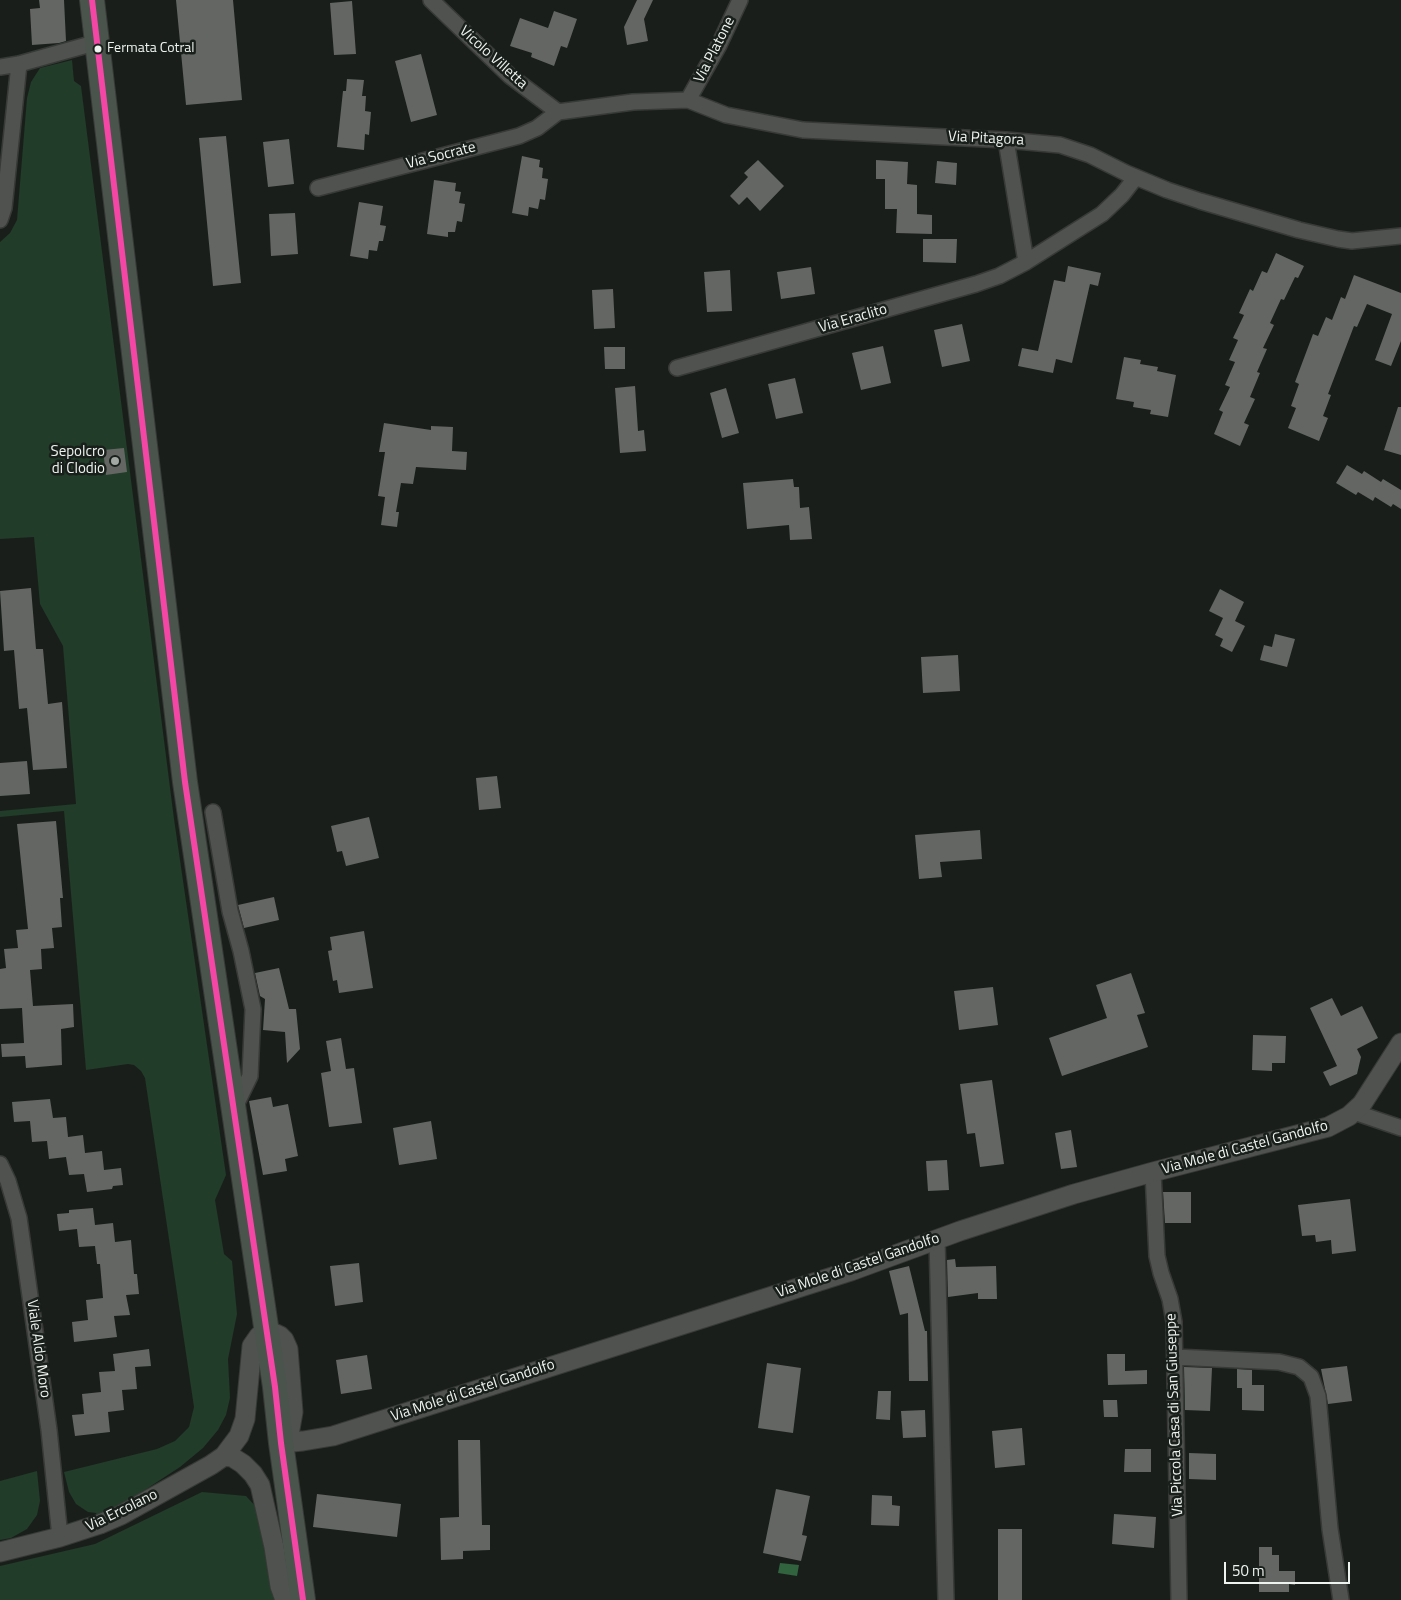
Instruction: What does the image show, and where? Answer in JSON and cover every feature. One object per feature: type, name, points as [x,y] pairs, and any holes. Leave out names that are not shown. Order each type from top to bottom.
[{"type":"main road","points":[[92,0],[185,782],[275,1387],[303,1600]]},
{"type":"street","name":"Vicolo Villetta","points":[[431,0],[510,76],[558,112]]},
{"type":"street","name":"Via Platone","points":[[688,100],[719,45],[740,0]]},
{"type":"street","points":[[0,67],[19,64],[98,42]]},
{"type":"street","points":[[0,220],[4,208],[19,64]]},
{"type":"street","name":"Via Pitagora","points":[[558,112],[633,102],[688,100],[726,115],[803,130],[1044,143],[1071,147],[1136,177],[1200,201],[1299,230],[1338,239],[1358,241],[1401,236]]},
{"type":"street","name":"Via Socrate","points":[[318,188],[519,136],[537,128],[558,112]]},
{"type":"street","points":[[1006,140],[1026,262]]},
{"type":"street","name":"Via Eraclito","points":[[677,368],[999,276],[1026,262],[1102,214],[1122,195],[1136,177]]},
{"type":"street","points":[[213,812],[230,911],[241,951],[253,1009],[250,1076],[233,1111]]},
{"type":"street","name":"Via Mole di Castel Gandolfo","points":[[281,1443],[334,1436],[851,1271],[937,1239],[1036,1206],[1153,1172],[1318,1130],[1343,1120],[1354,1112],[1369,1096],[1401,1043]]},
{"type":"street","points":[[1354,1112],[1401,1128]]},
{"type":"street","name":"Viale Aldo Moro","points":[[0,1164],[8,1181],[19,1218],[49,1430],[60,1537]]},
{"type":"street","name":"Via Piccola Casa di San Giuseppe","points":[[1153,1172],[1157,1256],[1172,1306],[1175,1357],[1179,1600]]},
{"type":"street","points":[[937,1239],[946,1600]]},
{"type":"street","points":[[217,1460],[239,1436],[245,1419],[252,1346],[259,1336],[266,1334]]},
{"type":"street","points":[[1175,1357],[1280,1362],[1299,1367],[1310,1377],[1318,1396],[1330,1529],[1341,1600]]},
{"type":"street","points":[[217,1460],[232,1457],[253,1474],[260,1486],[272,1538],[280,1586],[285,1600]]},
{"type":"street","name":"Via Ercolano","points":[[0,1552],[81,1531],[110,1520],[217,1460]]},
{"type":"shaded area","points":[[72,60],[74,81],[81,86],[174,819],[226,1175],[215,1200],[224,1254],[232,1261],[237,1314],[228,1359],[230,1398],[226,1415],[218,1430],[203,1448],[180,1467],[99,1520],[96,1513],[88,1512],[76,1504],[69,1492],[64,1472],[157,1449],[175,1441],[189,1427],[194,1407],[145,1078],[134,1065],[128,1064],[86,1070],[64,811],[0,817],[0,811],[76,804],[63,646],[40,604],[34,537],[0,539],[0,242],[10,233],[17,220],[27,98],[31,82],[40,68]]},
{"type":"shaded area","points":[[37,1471],[40,1501],[37,1515],[27,1529],[11,1538],[0,1540],[0,1481]]},
{"type":"shaded area","points":[[202,1492],[246,1496],[258,1509],[270,1583],[276,1600],[0,1600],[0,1566],[95,1544]]},
{"type":"shaded area","points":[[780,1563],[799,1565],[797,1576],[778,1573]]},
{"type":"building","points":[[39,0],[64,0],[66,41],[32,45],[30,9],[40,8]]},
{"type":"building","points":[[176,0],[233,0],[242,100],[186,105]]},
{"type":"building","points":[[637,0],[653,0],[644,19],[648,41],[627,45],[624,27]]},
{"type":"building","points":[[352,1],[356,54],[334,55],[330,3]]},
{"type":"building","points":[[554,11],[577,19],[567,48],[561,46],[554,66],[531,57],[532,53],[510,46],[520,18],[548,28]]},
{"type":"building","points":[[421,54],[437,115],[411,122],[395,61]]},
{"type":"building","points":[[347,79],[364,80],[362,96],[366,96],[365,111],[371,112],[369,135],[365,134],[364,150],[337,147],[343,91],[346,91]]},
{"type":"building","points":[[226,136],[241,283],[213,286],[199,138]]},
{"type":"building","points":[[289,139],[294,184],[268,187],[263,142]]},
{"type":"building","points":[[522,156],[540,160],[539,167],[543,168],[542,178],[548,179],[545,200],[540,199],[538,209],[529,207],[528,216],[512,213]]},
{"type":"building","points":[[758,160],[784,186],[760,211],[747,197],[739,205],[730,196],[748,177],[744,173]]},
{"type":"building","points":[[876,160],[908,162],[907,184],[917,185],[917,214],[932,215],[932,234],[896,233],[897,209],[885,209],[885,179],[876,179]]},
{"type":"building","points":[[937,161],[957,163],[956,185],[935,183]]},
{"type":"building","points":[[434,180],[456,183],[455,191],[461,192],[459,203],[465,204],[462,222],[457,221],[455,232],[448,232],[448,237],[427,234]]},
{"type":"building","points":[[359,202],[383,206],[380,225],[386,226],[383,241],[379,241],[377,251],[369,250],[368,259],[350,256]]},
{"type":"building","points":[[295,213],[298,254],[271,256],[269,214]]},
{"type":"building","points":[[923,239],[957,239],[956,263],[923,262]]},
{"type":"building","points":[[1276,253],[1304,266],[1298,278],[1295,277],[1284,300],[1281,299],[1270,323],[1274,325],[1263,348],[1267,349],[1257,372],[1260,373],[1250,397],[1255,399],[1244,423],[1249,425],[1240,446],[1214,434],[1223,412],[1219,410],[1230,387],[1225,385],[1235,362],[1229,360],[1238,340],[1233,338],[1244,315],[1239,313],[1250,289],[1253,291],[1262,271],[1267,273]]},
{"type":"building","points":[[1068,266],[1101,273],[1098,286],[1090,284],[1072,363],[1056,359],[1053,373],[1018,366],[1022,348],[1038,351],[1054,280],[1065,282]]},
{"type":"building","points":[[811,267],[815,294],[781,299],[777,272]]},
{"type":"building","points":[[730,270],[732,311],[707,312],[704,272]]},
{"type":"building","points":[[1354,275],[1401,293],[1401,341],[1391,366],[1375,360],[1392,314],[1367,304],[1357,327],[1354,326],[1328,394],[1331,395],[1323,416],[1328,418],[1319,441],[1288,428],[1296,408],[1291,406],[1299,384],[1295,382],[1313,334],[1318,336],[1326,317],[1332,320],[1341,297],[1345,299]]},
{"type":"building","points":[[613,289],[615,328],[594,329],[592,290]]},
{"type":"building","points":[[962,324],[970,361],[942,367],[934,330]]},
{"type":"building","points":[[883,346],[891,383],[861,390],[852,353]]},
{"type":"building","points":[[604,347],[625,347],[625,369],[605,369]]},
{"type":"building","points":[[1124,357],[1141,360],[1140,364],[1158,367],[1157,371],[1176,375],[1168,417],[1150,414],[1151,410],[1133,407],[1134,402],[1116,399]]},
{"type":"building","points":[[795,378],[803,413],[776,419],[768,384]]},
{"type":"building","points":[[635,386],[638,431],[644,430],[646,451],[620,453],[615,388]]},
{"type":"building","points":[[726,388],[739,433],[722,438],[710,393]]},
{"type":"building","points":[[1398,407],[1401,407],[1401,455],[1384,450]]},
{"type":"building","points":[[384,423],[431,430],[431,426],[453,427],[452,451],[467,452],[466,470],[416,467],[413,484],[401,483],[396,512],[399,512],[397,527],[381,525],[385,497],[378,496],[385,452],[379,452]]},
{"type":"building","name":"Sepolcro di Clodio","points":[[124,448],[127,472],[106,475],[103,450]]},
{"type":"building","points":[[1347,465],[1362,474],[1364,471],[1381,482],[1383,479],[1401,490],[1401,509],[1393,504],[1391,507],[1375,497],[1373,501],[1358,492],[1356,495],[1336,483]]},
{"type":"building","points":[[793,479],[794,487],[799,487],[800,508],[809,507],[812,539],[790,540],[789,525],[747,529],[743,483]]},
{"type":"building","points":[[31,588],[36,649],[43,649],[48,704],[62,702],[67,768],[33,770],[27,708],[19,709],[14,650],[4,651],[0,591]]},
{"type":"building","points":[[1220,589],[1244,602],[1235,621],[1245,626],[1232,652],[1220,646],[1223,639],[1215,635],[1223,618],[1209,611]]},
{"type":"building","points":[[1275,634],[1295,639],[1287,667],[1260,660],[1264,645],[1272,647]]},
{"type":"building","points":[[958,655],[960,691],[923,693],[921,657]]},
{"type":"building","points":[[27,761],[30,794],[0,796],[0,763]]},
{"type":"building","points":[[497,776],[501,808],[479,810],[476,778]]},
{"type":"building","points":[[369,817],[379,858],[346,866],[342,851],[337,852],[331,826]]},
{"type":"building","points":[[56,821],[63,898],[60,898],[62,927],[52,928],[54,948],[41,949],[42,969],[30,970],[33,1006],[73,1004],[74,1027],[61,1029],[62,1065],[26,1068],[25,1056],[2,1057],[1,1044],[24,1043],[22,1008],[0,1009],[0,969],[6,968],[4,949],[18,948],[16,930],[28,929],[17,824]]},
{"type":"building","points":[[980,830],[982,859],[940,862],[942,877],[919,879],[915,835]]},
{"type":"building","points":[[274,897],[279,920],[244,928],[238,905]]},
{"type":"building","points":[[364,931],[373,988],[339,993],[337,980],[333,981],[328,951],[332,950],[330,937]]},
{"type":"building","points":[[279,968],[289,1009],[296,1009],[300,1049],[287,1063],[285,1032],[263,1030],[265,999],[260,996],[255,973]]},
{"type":"building","points":[[1131,973],[1145,1013],[1137,1015],[1148,1047],[1062,1076],[1049,1038],[1107,1018],[1096,985]]},
{"type":"building","points":[[993,987],[998,1025],[959,1030],[954,991]]},
{"type":"building","points":[[1332,998],[1341,1016],[1362,1006],[1378,1038],[1357,1049],[1361,1057],[1357,1074],[1330,1086],[1323,1072],[1337,1066],[1310,1008]]},
{"type":"building","points":[[1253,1035],[1286,1036],[1285,1063],[1272,1063],[1272,1071],[1252,1070]]},
{"type":"building","points":[[341,1038],[346,1069],[354,1068],[362,1123],[329,1127],[321,1073],[331,1071],[326,1041]]},
{"type":"building","points":[[992,1080],[1004,1164],[980,1167],[975,1133],[967,1134],[960,1084]]},
{"type":"building","points":[[271,1097],[273,1107],[288,1104],[298,1156],[285,1159],[287,1171],[263,1175],[249,1101]]},
{"type":"building","points":[[50,1099],[53,1118],[66,1117],[68,1137],[83,1135],[85,1153],[102,1151],[104,1170],[121,1168],[123,1185],[113,1186],[112,1189],[87,1192],[84,1174],[69,1175],[66,1157],[49,1159],[47,1141],[32,1142],[30,1121],[14,1122],[12,1102]]},
{"type":"building","points":[[431,1121],[437,1159],[399,1165],[393,1128]]},
{"type":"building","points":[[1071,1130],[1077,1167],[1061,1169],[1055,1133]]},
{"type":"building","points":[[947,1160],[949,1190],[928,1191],[926,1161]]},
{"type":"building","points":[[1163,1192],[1191,1192],[1191,1223],[1165,1223]]},
{"type":"building","points":[[1350,1199],[1356,1251],[1332,1254],[1331,1240],[1316,1242],[1315,1235],[1302,1236],[1298,1205]]},
{"type":"building","points":[[93,1208],[95,1225],[113,1223],[115,1242],[131,1240],[134,1274],[137,1274],[139,1294],[126,1295],[130,1315],[114,1316],[117,1337],[74,1342],[72,1322],[88,1320],[86,1300],[103,1298],[100,1264],[97,1264],[95,1246],[79,1247],[77,1229],[59,1231],[57,1214],[69,1213],[69,1210]]},
{"type":"building","points":[[955,1259],[956,1267],[996,1266],[997,1299],[978,1299],[978,1293],[948,1297],[947,1260]]},
{"type":"building","points":[[359,1263],[363,1302],[335,1306],[330,1266]]},
{"type":"building","points":[[909,1266],[925,1331],[927,1331],[928,1381],[909,1381],[908,1313],[900,1315],[889,1271]]},
{"type":"building","points":[[149,1349],[151,1366],[135,1367],[137,1389],[122,1390],[124,1410],[108,1412],[110,1432],[75,1436],[72,1415],[84,1414],[82,1394],[101,1392],[99,1372],[115,1371],[113,1354]]},
{"type":"building","points":[[1107,1354],[1125,1354],[1125,1371],[1147,1370],[1147,1384],[1108,1385]]},
{"type":"building","points":[[367,1355],[372,1389],[341,1394],[336,1360]]},
{"type":"building","points":[[767,1363],[801,1368],[793,1433],[758,1428]]},
{"type":"building","points":[[1347,1366],[1352,1401],[1328,1404],[1321,1369]]},
{"type":"building","points":[[1184,1367],[1212,1368],[1210,1411],[1185,1410]]},
{"type":"building","points":[[1237,1369],[1252,1370],[1252,1385],[1264,1385],[1264,1411],[1242,1410],[1242,1388],[1237,1388]]},
{"type":"building","points":[[878,1391],[891,1391],[890,1420],[876,1419]]},
{"type":"building","points":[[1103,1400],[1117,1400],[1118,1417],[1104,1417]]},
{"type":"building","points":[[925,1410],[926,1437],[903,1438],[901,1411]]},
{"type":"building","points":[[1022,1428],[1025,1465],[995,1468],[992,1431]]},
{"type":"building","points":[[458,1440],[480,1440],[482,1525],[490,1525],[490,1550],[463,1551],[463,1559],[441,1560],[440,1518],[459,1517]]},
{"type":"building","points":[[1125,1449],[1151,1449],[1151,1472],[1124,1472]]},
{"type":"building","points":[[1189,1453],[1216,1454],[1216,1480],[1189,1479]]},
{"type":"building","points":[[776,1489],[810,1496],[802,1535],[807,1536],[801,1561],[763,1553]]},
{"type":"building","points":[[317,1494],[401,1504],[397,1537],[313,1527]]},
{"type":"building","points":[[872,1495],[892,1496],[892,1505],[900,1506],[899,1526],[871,1525]]},
{"type":"building","points":[[1114,1514],[1156,1517],[1154,1548],[1112,1544]]},
{"type":"building","points":[[998,1529],[1022,1529],[1022,1600],[998,1600]]},
{"type":"building","points":[[1259,1547],[1272,1547],[1272,1555],[1279,1555],[1279,1571],[1295,1571],[1295,1585],[1289,1584],[1289,1592],[1259,1592]]},
{"type":"transit line","points":[[92,0],[185,782],[275,1387],[303,1600]]},
{"type":"place","name":"Fermata Cotral","points":[[98,49]]},
{"type":"place","name":"Sepolcro di Clodio","points":[[115,461]]}]
